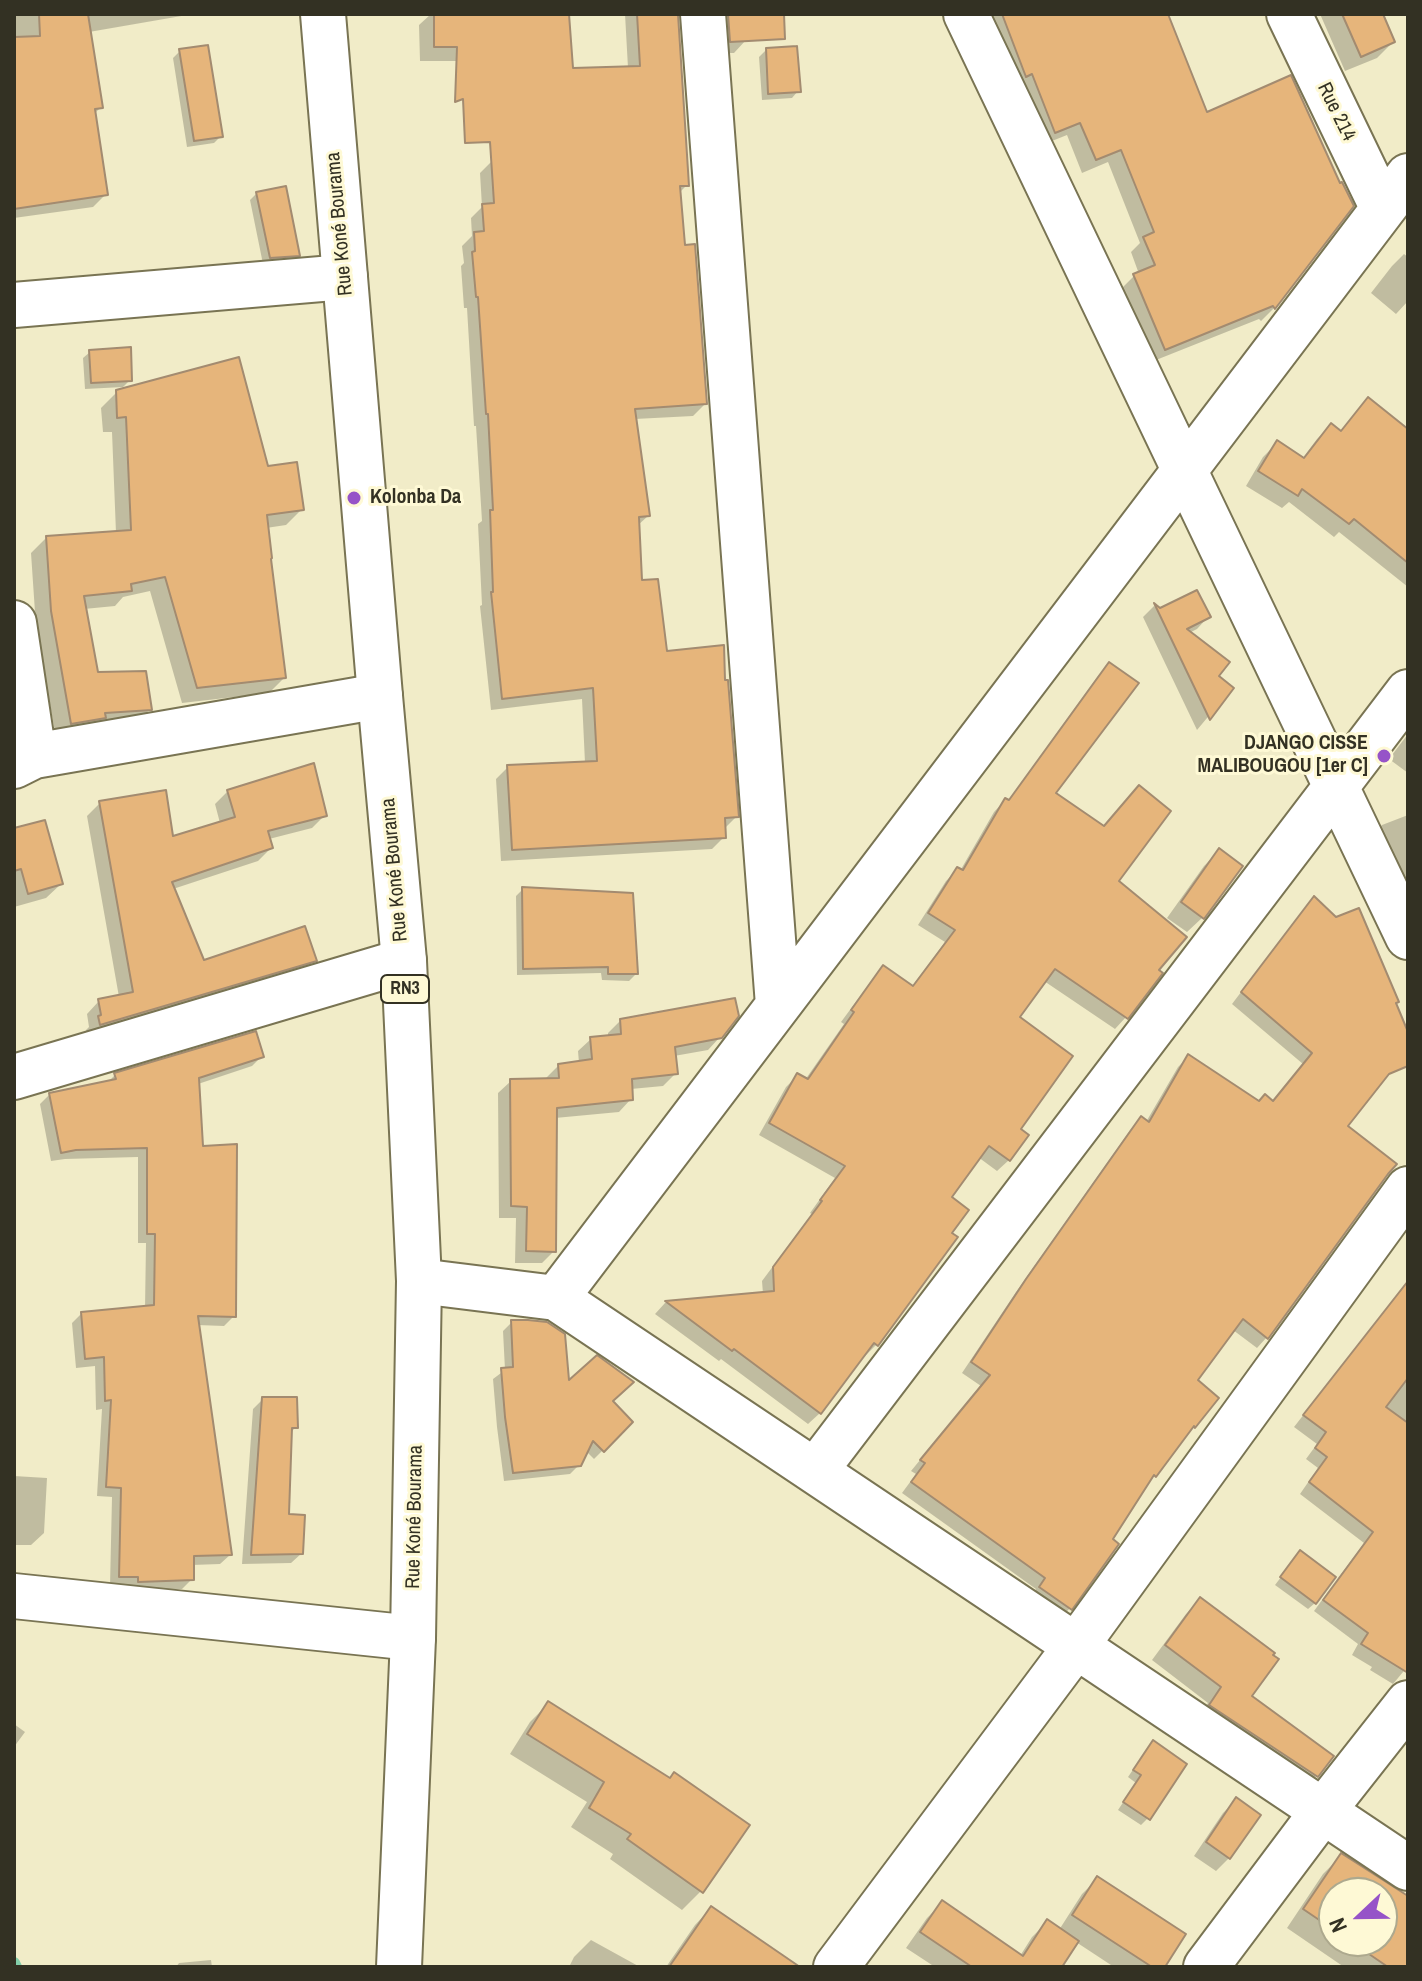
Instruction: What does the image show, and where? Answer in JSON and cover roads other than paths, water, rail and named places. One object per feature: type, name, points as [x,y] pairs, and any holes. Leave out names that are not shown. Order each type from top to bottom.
[{"type":"main road","name":"Rue Koné Bourama","points":[[323,14],[404,961],[419,1281],[413,1638],[399,1967]]},
{"type":"main road","points":[[703,14],[778,1005]]},
{"type":"main road","points":[[966,14],[1408,937]]},
{"type":"main road","name":"Rue 214","points":[[1289,14],[1395,193]]},
{"type":"main road","points":[[556,1298],[1395,193]]},
{"type":"main road","points":[[14,305],[345,277]]},
{"type":"main road","points":[[14,623],[24,761],[380,696]]},
{"type":"main road","points":[[815,1471],[1408,692]]},
{"type":"main road","points":[[14,1077],[404,961]]},
{"type":"main road","points":[[836,1967],[1076,1646],[1408,1189]]},
{"type":"main road","points":[[419,1281],[556,1298],[1408,1868]]},
{"type":"main road","points":[[14,1596],[413,1638]]},
{"type":"main road","points":[[1206,1967],[1408,1703]]},
{"type":"waterway","points":[[14,1963],[16,1967]]},
{"type":"place","name":"Kolonba Da","points":[[354,498]]},
{"type":"place","name":"DJANGO CISSE MALIBOUGOU [1er C]","points":[[1384,756]]}]
